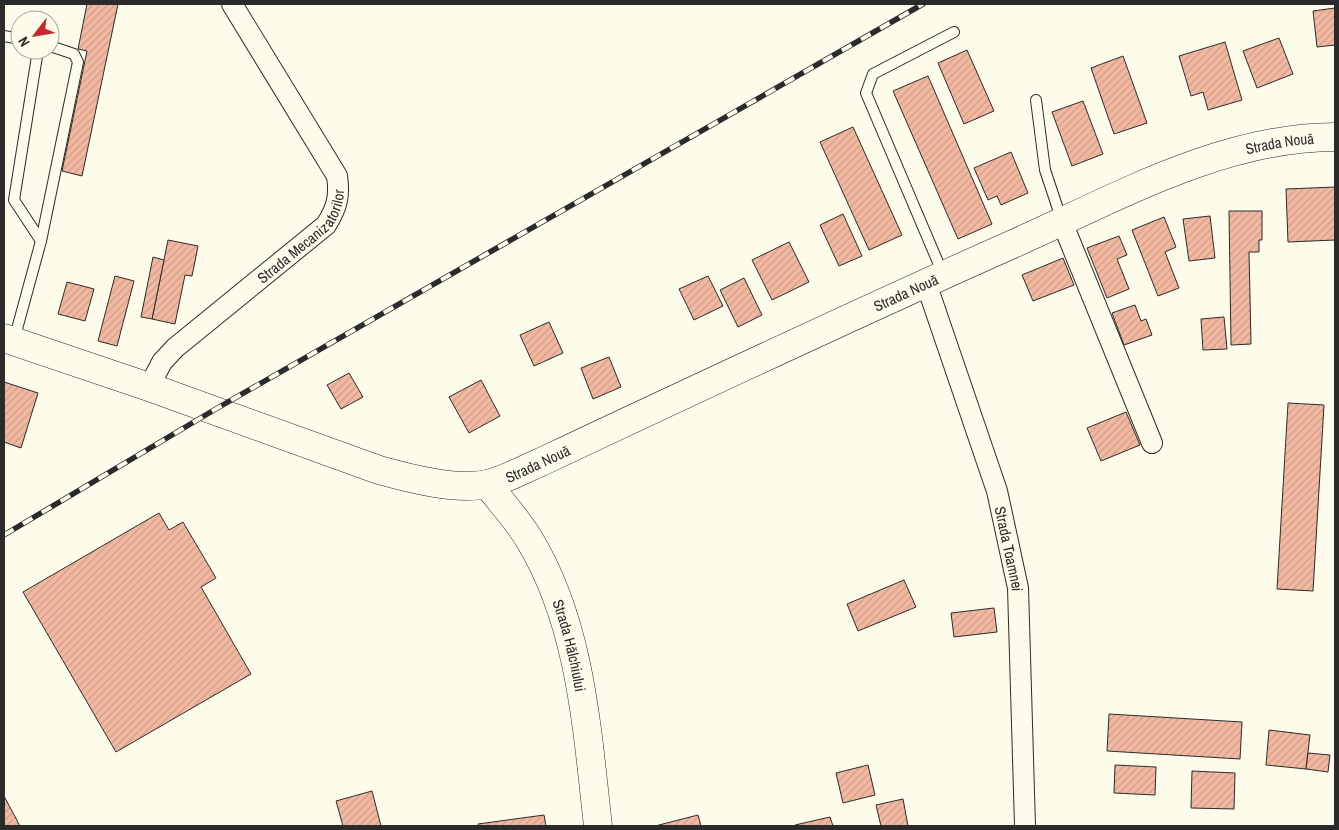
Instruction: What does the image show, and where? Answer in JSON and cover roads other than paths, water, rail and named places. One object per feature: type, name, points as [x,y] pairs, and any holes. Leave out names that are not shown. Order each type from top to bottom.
[{"type":"main road","name":"Strada Nouă","points":[[487,484],[550,457],[934,279],[1174,173],[1231,152],[1269,143],[1335,137]]},
{"type":"main road","points":[[9,339],[379,470],[415,480],[455,485],[487,484]]},
{"type":"main road","name":"Strada Hălchiului","points":[[487,484],[529,539],[549,579],[561,611],[584,704],[598,826]]},
{"type":"street","name":"Strada Mecanizatorilor","points":[[149,387],[162,362],[175,348],[326,225],[336,210],[339,192],[337,176],[232,4]]},
{"type":"street","points":[[1062,222],[1152,443]]},
{"type":"street","name":"Strada Toamnei","points":[[934,279],[997,491],[1018,588],[1025,826]]},
{"type":"lane","points":[[934,279],[866,93],[873,74],[954,32]]},
{"type":"lane","points":[[9,339],[41,240],[78,62],[74,54],[60,49]]},
{"type":"lane","points":[[36,60],[14,200],[41,240]]},
{"type":"lane","points":[[1036,100],[1045,170],[1062,222]]},
{"type":"railway","points":[[4,535],[214,410],[923,4]]}]
